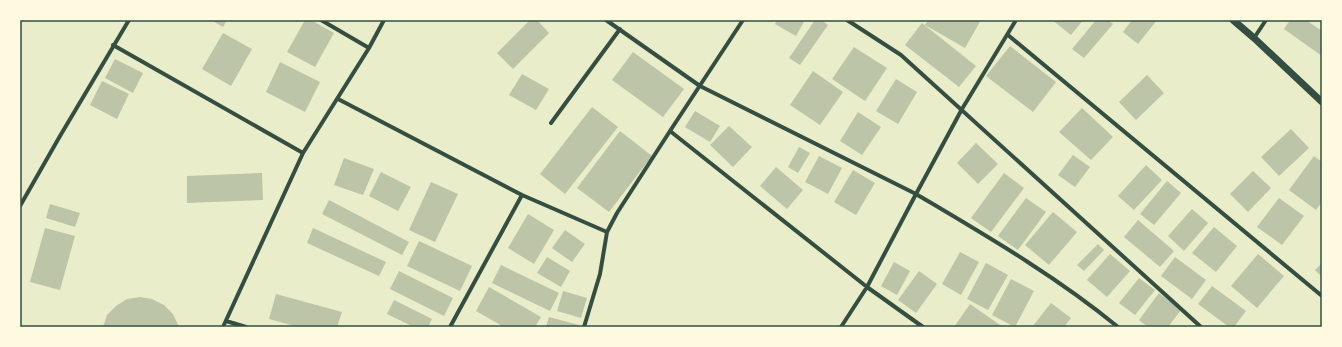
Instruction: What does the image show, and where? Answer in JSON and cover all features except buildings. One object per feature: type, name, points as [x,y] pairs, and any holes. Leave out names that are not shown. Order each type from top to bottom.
[{"type":"street","points":[[20,206],[129,20]]},
{"type":"street","points":[[320,20],[369,48]]},
{"type":"street","points":[[223,327],[303,153],[338,99],[384,20]]},
{"type":"street","points":[[606,20],[700,86],[916,194],[1003,246],[1092,305],[1118,327]]},
{"type":"street","points":[[584,327],[600,274],[607,232],[617,213],[743,20]]},
{"type":"street","points":[[847,20],[901,55],[1201,327]]},
{"type":"street","points":[[842,327],[867,287],[962,109],[1016,20]]},
{"type":"street","points":[[1233,20],[1322,102]]},
{"type":"street","points":[[1254,38],[1266,20]]},
{"type":"street","points":[[551,123],[620,29]]},
{"type":"street","points":[[1008,35],[1322,296]]},
{"type":"street","points":[[113,45],[303,153]]},
{"type":"street","points":[[338,99],[522,195],[607,232]]},
{"type":"street","points":[[670,131],[867,287],[923,327]]},
{"type":"street","points":[[450,327],[522,195]]},
{"type":"street","points":[[226,321],[246,327]]}]
